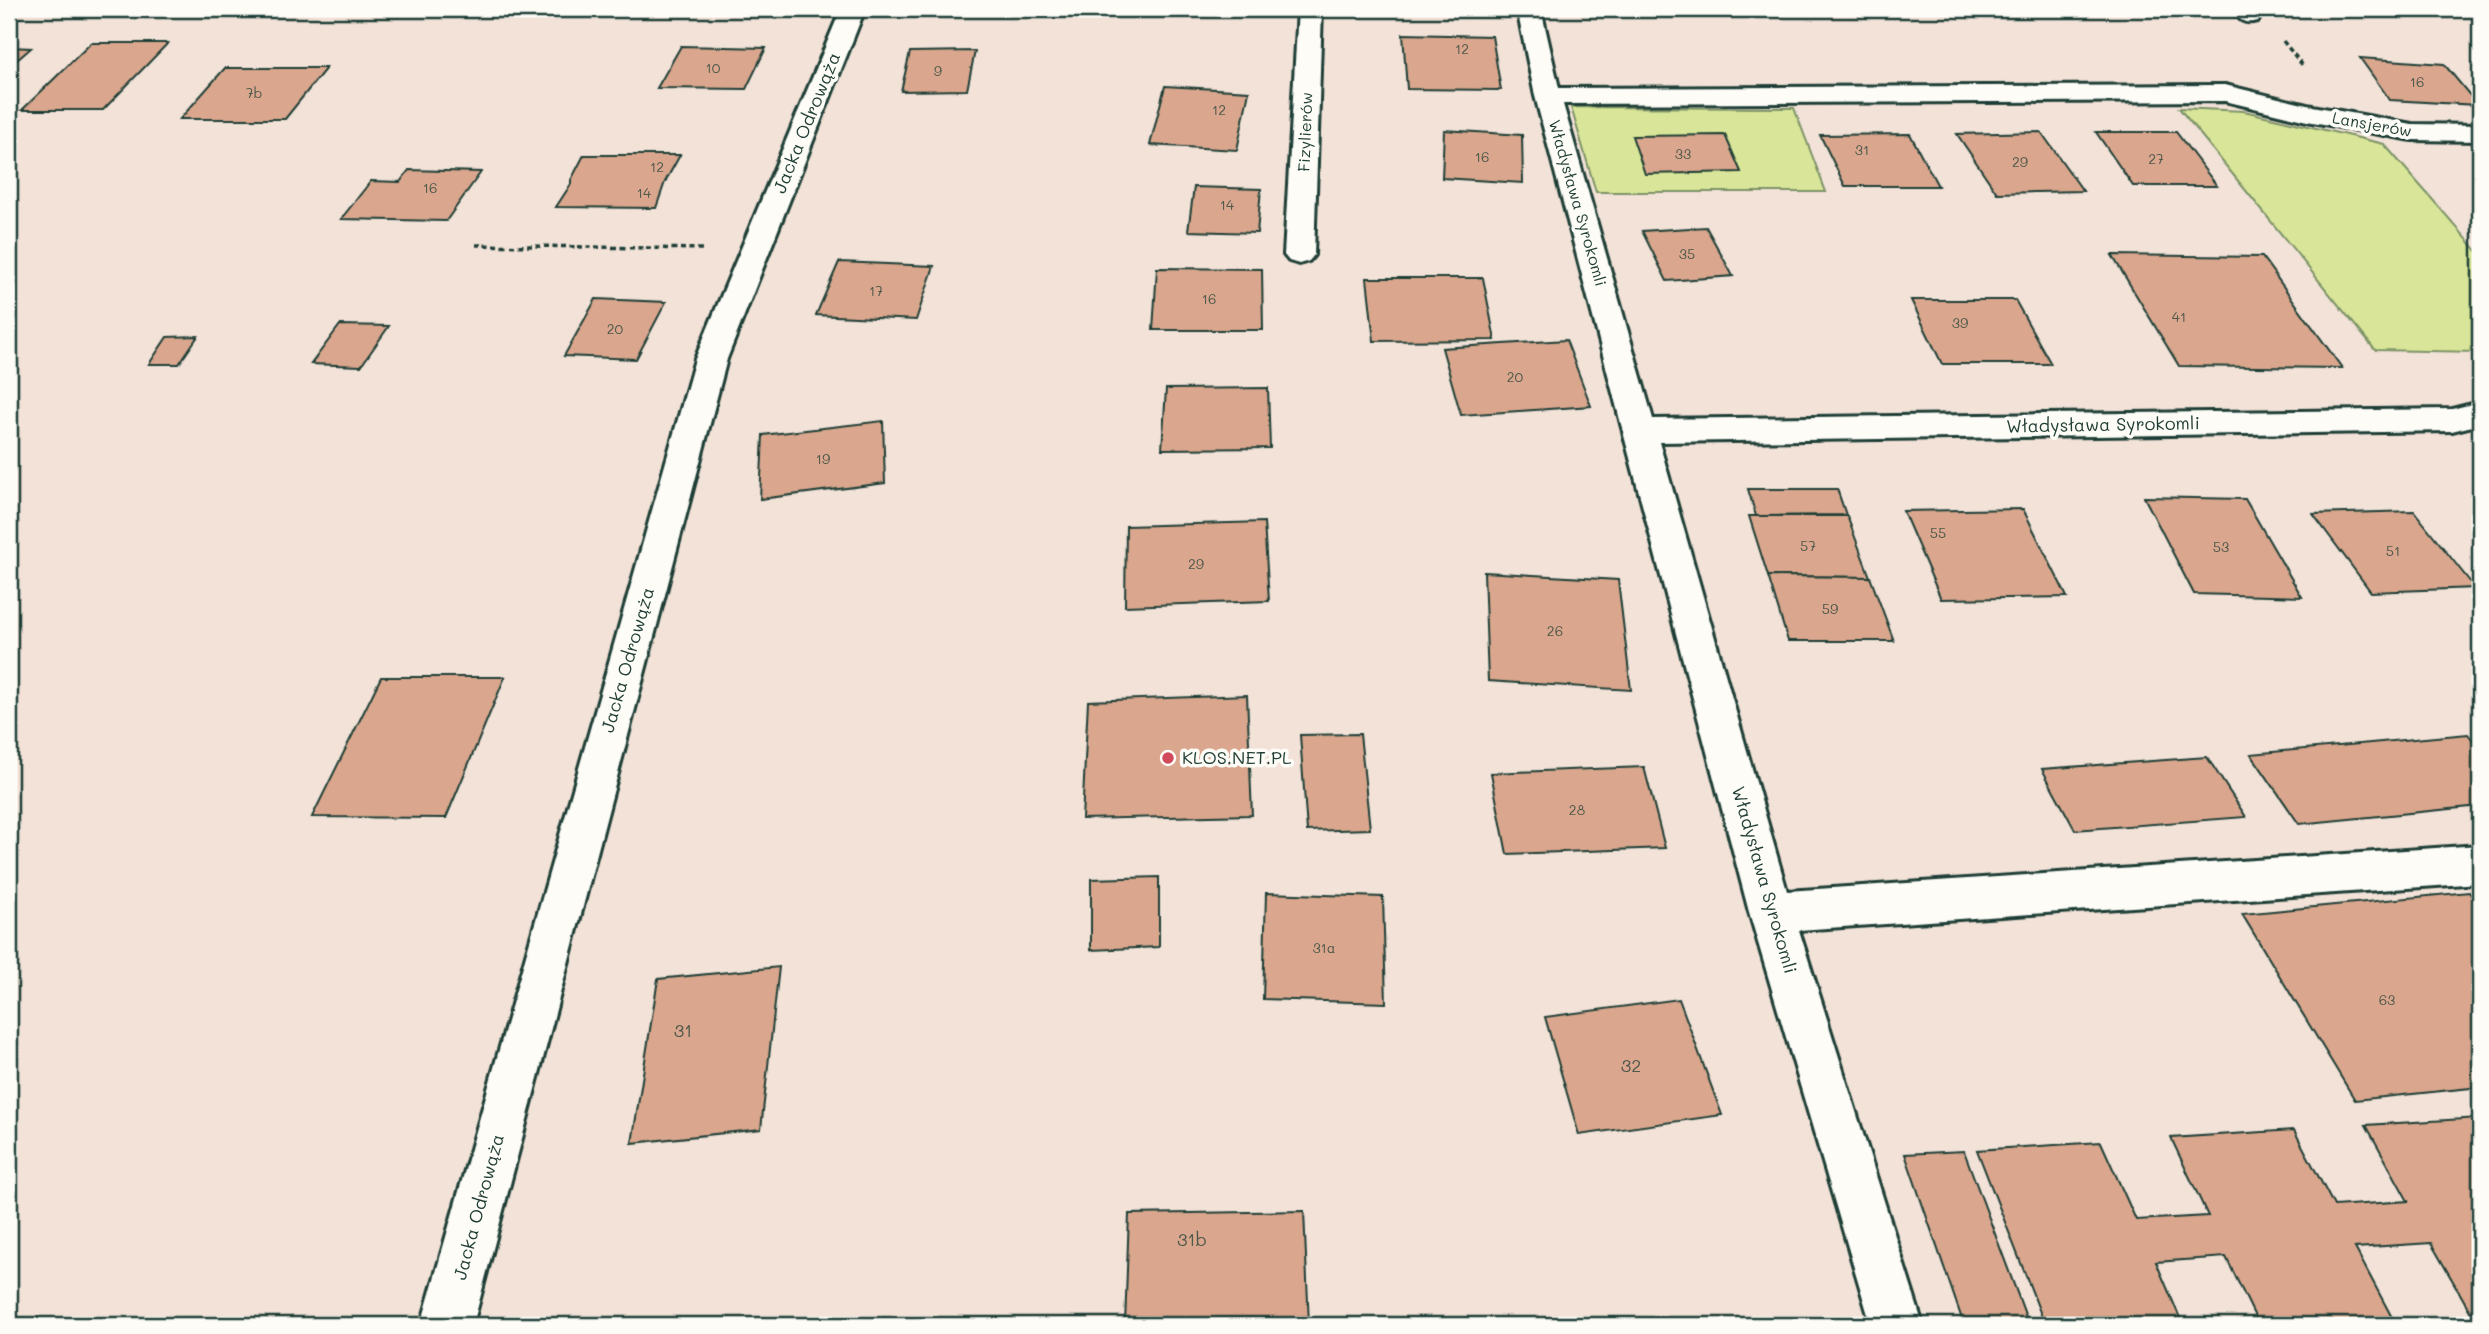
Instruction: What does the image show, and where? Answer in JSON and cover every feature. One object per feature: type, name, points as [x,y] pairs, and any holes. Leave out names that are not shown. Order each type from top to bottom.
[{"type":"street","name":"Jacka Odrowąża","points":[[447,1325],[708,373],[853,9]]},
{"type":"street","name":"Fizylierów","points":[[1299,255],[1310,9]]},
{"type":"street","name":"Władysława Syrokomli","points":[[1529,9],[1548,96],[1642,431],[1771,912],[1897,1325]]},
{"type":"street","name":"Władysława Syrokomli","points":[[1548,96],[2225,93],[2307,113]]},
{"type":"street","name":"Lansjerów","points":[[2307,113],[2412,132],[2480,133]]},
{"type":"street","name":"Władysława Syrokomli","points":[[1642,431],[2452,420],[2480,413]]},
{"type":"street","points":[[1771,912],[2480,864]]},
{"type":"path","points":[[2246,12],[2273,30],[2313,77],[2319,90],[2307,113]]},
{"type":"path","points":[[476,245],[756,250]]},
{"type":"green space","points":[[1571,107],[1794,108],[1826,192],[1596,192]]},
{"type":"green space","points":[[2179,108],[2244,111],[2384,144],[2480,254],[2480,352],[2375,350]]},
{"type":"building","points":[[1496,9],[1497,11],[1404,11]]},
{"type":"building","points":[[2118,9],[2176,9],[2179,12]]},
{"type":"building","points":[[1403,34],[1492,36],[1501,90],[1407,89]]},
{"type":"building","points":[[91,43],[168,43],[103,110],[22,110]]},
{"type":"building","points":[[681,46],[766,48],[746,89],[657,88]]},
{"type":"building","points":[[9,47],[31,48],[9,67]]},
{"type":"building","points":[[975,51],[967,90],[901,91],[910,52]]},
{"type":"building","points":[[2360,58],[2444,64],[2478,105],[2390,100]]},
{"type":"building","points":[[225,68],[326,68],[285,119],[180,119]]},
{"type":"building","points":[[1165,86],[1249,91],[1237,150],[1150,145]]},
{"type":"building","points":[[1444,130],[1522,135],[1523,183],[1442,178]]},
{"type":"building","points":[[2041,132],[2083,191],[1997,193],[1957,134]]},
{"type":"building","points":[[2096,132],[2176,132],[2217,186],[2133,186]]},
{"type":"building","points":[[1910,134],[1938,186],[1845,186],[1820,135]]},
{"type":"building","points":[[1725,135],[1741,172],[1645,174],[1632,136]]},
{"type":"building","points":[[584,155],[680,155],[665,182],[656,208],[556,207],[571,184]]},
{"type":"building","points":[[409,170],[481,172],[446,221],[341,219],[371,181],[400,182]]},
{"type":"building","points":[[1194,187],[1261,189],[1257,233],[1188,231]]},
{"type":"building","points":[[1706,227],[1733,276],[1667,281],[1642,231]]},
{"type":"building","points":[[2112,255],[2262,257],[2342,368],[2179,366]]},
{"type":"building","points":[[839,262],[934,266],[916,320],[816,315]]},
{"type":"building","points":[[1157,268],[1262,269],[1263,330],[1153,330]]},
{"type":"building","points":[[1367,278],[1483,278],[1495,340],[1374,341]]},
{"type":"building","points":[[596,299],[666,302],[636,359],[564,356]]},
{"type":"building","points":[[1911,300],[2015,300],[2051,364],[1942,364]]},
{"type":"building","points":[[340,325],[389,326],[361,366],[311,364]]},
{"type":"building","points":[[198,336],[179,364],[149,364],[167,337]]},
{"type":"building","points":[[1566,340],[1591,406],[1461,415],[1442,348]]},
{"type":"building","points":[[1268,388],[1270,448],[1162,449],[1166,389]]},
{"type":"building","points":[[883,421],[885,483],[760,499],[763,435]]},
{"type":"building","points":[[1748,489],[1837,489],[1846,515],[1756,516]]},
{"type":"building","points":[[2144,497],[2245,499],[2302,597],[2194,594]]},
{"type":"building","points":[[2023,509],[2067,597],[1941,599],[1903,511]]},
{"type":"building","points":[[2414,511],[2475,588],[2371,592],[2313,514]]},
{"type":"building","points":[[1749,516],[1847,516],[1870,577],[1768,576]]},
{"type":"building","points":[[1264,522],[1269,601],[1125,606],[1126,526]]},
{"type":"building","points":[[1484,572],[1618,580],[1631,690],[1488,681]]},
{"type":"building","points":[[1768,576],[1870,577],[1894,641],[1788,641]]},
{"type":"building","points":[[381,677],[505,677],[446,818],[312,817]]},
{"type":"building","name":"KLOS.NET.PL","points":[[1247,695],[1252,815],[1082,819],[1088,701]]},
{"type":"building","points":[[1360,734],[1370,829],[1307,831],[1300,735]]},
{"type":"building","points":[[2468,734],[2480,749],[2480,806],[2299,824],[2251,754]]},
{"type":"building","points":[[2207,757],[2246,817],[2075,830],[2042,769]]},
{"type":"building","points":[[1644,767],[1665,848],[1507,854],[1491,773]]},
{"type":"building","points":[[1159,877],[1159,947],[1091,950],[1091,879]]},
{"type":"building","points":[[2469,892],[2480,908],[2480,1087],[2355,1100],[2242,914]]},
{"type":"building","points":[[1266,893],[1383,897],[1386,1003],[1263,999]]},
{"type":"building","points":[[779,967],[761,1129],[632,1143],[658,979]]},
{"type":"building","points":[[1679,999],[1722,1115],[1579,1135],[1545,1017]]},
{"type":"building","points":[[2480,1118],[2480,1325],[2431,1243],[2355,1248],[2396,1325],[2259,1325],[2226,1257],[2156,1262],[2183,1325],[2045,1325],[1977,1150],[2101,1142],[2136,1220],[2208,1216],[2171,1138],[2294,1130],[2334,1206],[2408,1201],[2366,1125]]},
{"type":"building","points":[[1964,1151],[2029,1325],[1964,1325],[1905,1154]]},
{"type":"building","points":[[1304,1211],[1309,1325],[1125,1325],[1129,1214]]},
{"type":"place","name":"KLOS.NET.PL","points":[[1168,758]]}]
